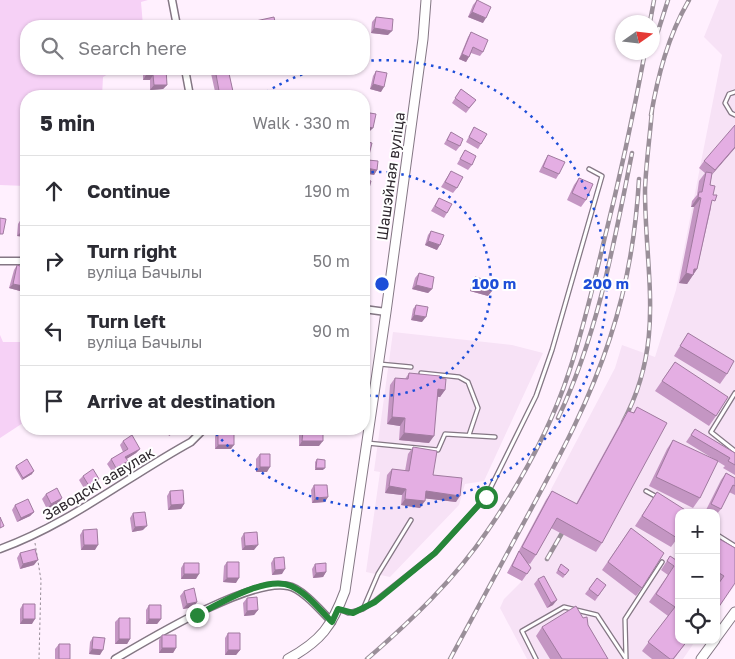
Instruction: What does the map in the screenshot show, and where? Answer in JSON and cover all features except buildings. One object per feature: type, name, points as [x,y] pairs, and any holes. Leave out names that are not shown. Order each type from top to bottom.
[{"type":"main road","name":"Шашэйная вуліца","points":[[370,421],[423,39],[426,0]]},
{"type":"main road","name":"Шашэйная вуліца","points":[[288,659],[320,638],[332,622],[338,609],[344,591],[368,435]]},
{"type":"main road","points":[[720,633],[735,612]]},
{"type":"main road","points":[[701,659],[712,644]]},
{"type":"street","points":[[172,0],[176,20]]},
{"type":"street","points":[[186,75],[189,90]]},
{"type":"street","points":[[0,261],[20,261]]},
{"type":"street","points":[[370,310],[386,312]]},
{"type":"street","name":"Заводскі завулак","points":[[0,549],[34,535],[145,471],[191,442],[198,435]]},
{"type":"street","points":[[115,659],[155,635],[251,589],[269,585],[290,586],[313,602],[332,622]]},
{"type":"lane","points":[[735,92],[729,94],[725,103],[730,113],[735,115]]},
{"type":"lane","points":[[338,609],[348,613],[363,609],[375,602],[435,553],[486,497],[510,452],[536,396],[552,350],[602,176],[589,169]]},
{"type":"lane","points":[[378,364],[411,367]]},
{"type":"lane","points":[[421,373],[458,377],[468,382],[478,408],[469,436]]},
{"type":"lane","points":[[735,393],[711,432],[735,451]]},
{"type":"lane","points":[[367,443],[438,450],[445,434],[495,437]]},
{"type":"lane","points":[[646,491],[661,499]]},
{"type":"lane","points":[[363,609],[378,574],[411,520]]},
{"type":"lane","points":[[720,537],[735,546]]},
{"type":"lane","points":[[626,659],[625,619],[662,562]]},
{"type":"lane","points":[[536,659],[522,631],[564,607],[597,615],[626,659]]},
{"type":"path","points":[[34,535],[41,580],[39,659]]},
{"type":"shaded area","points":[[0,0],[148,0],[141,2],[142,20],[20,20],[20,75],[106,75],[103,77],[102,90],[20,90],[20,186],[0,185]]},
{"type":"shaded area","points":[[719,0],[735,0],[735,585],[720,606],[720,509],[675,509],[675,644],[693,644],[683,659],[527,659],[500,608],[504,599],[522,581],[507,573],[615,368],[622,345],[655,357],[676,290],[722,55],[704,37]]},
{"type":"shaded area","points":[[393,332],[512,345],[543,353],[484,481],[465,484],[459,505],[390,577],[366,572],[380,472],[374,471]]},
{"type":"shaded area","points":[[0,335],[3,342],[20,342],[20,425],[0,438]]},
{"type":"railway","points":[[651,15],[654,0]]},
{"type":"railway","points":[[660,25],[668,0]]},
{"type":"railway","points":[[651,115],[665,56],[675,28],[689,0]]},
{"type":"railway","points":[[367,659],[432,598],[462,565],[512,493],[544,434],[562,393],[579,340],[620,173],[644,60]]},
{"type":"railway","points":[[623,422],[636,393],[645,364],[649,336],[650,308],[645,190],[652,110]]},
{"type":"railway","points":[[558,418],[584,354],[594,321],[611,254],[632,153]]},
{"type":"railway","points":[[450,659],[574,427],[602,361],[616,319],[626,279],[636,219],[639,179]]},
{"type":"railway","points":[[547,559],[569,521]]},
{"type":"route","points":[[197,615],[251,589],[269,585],[290,586],[313,602],[332,622],[338,609],[353,613],[375,602],[435,553],[486,497]]}]
